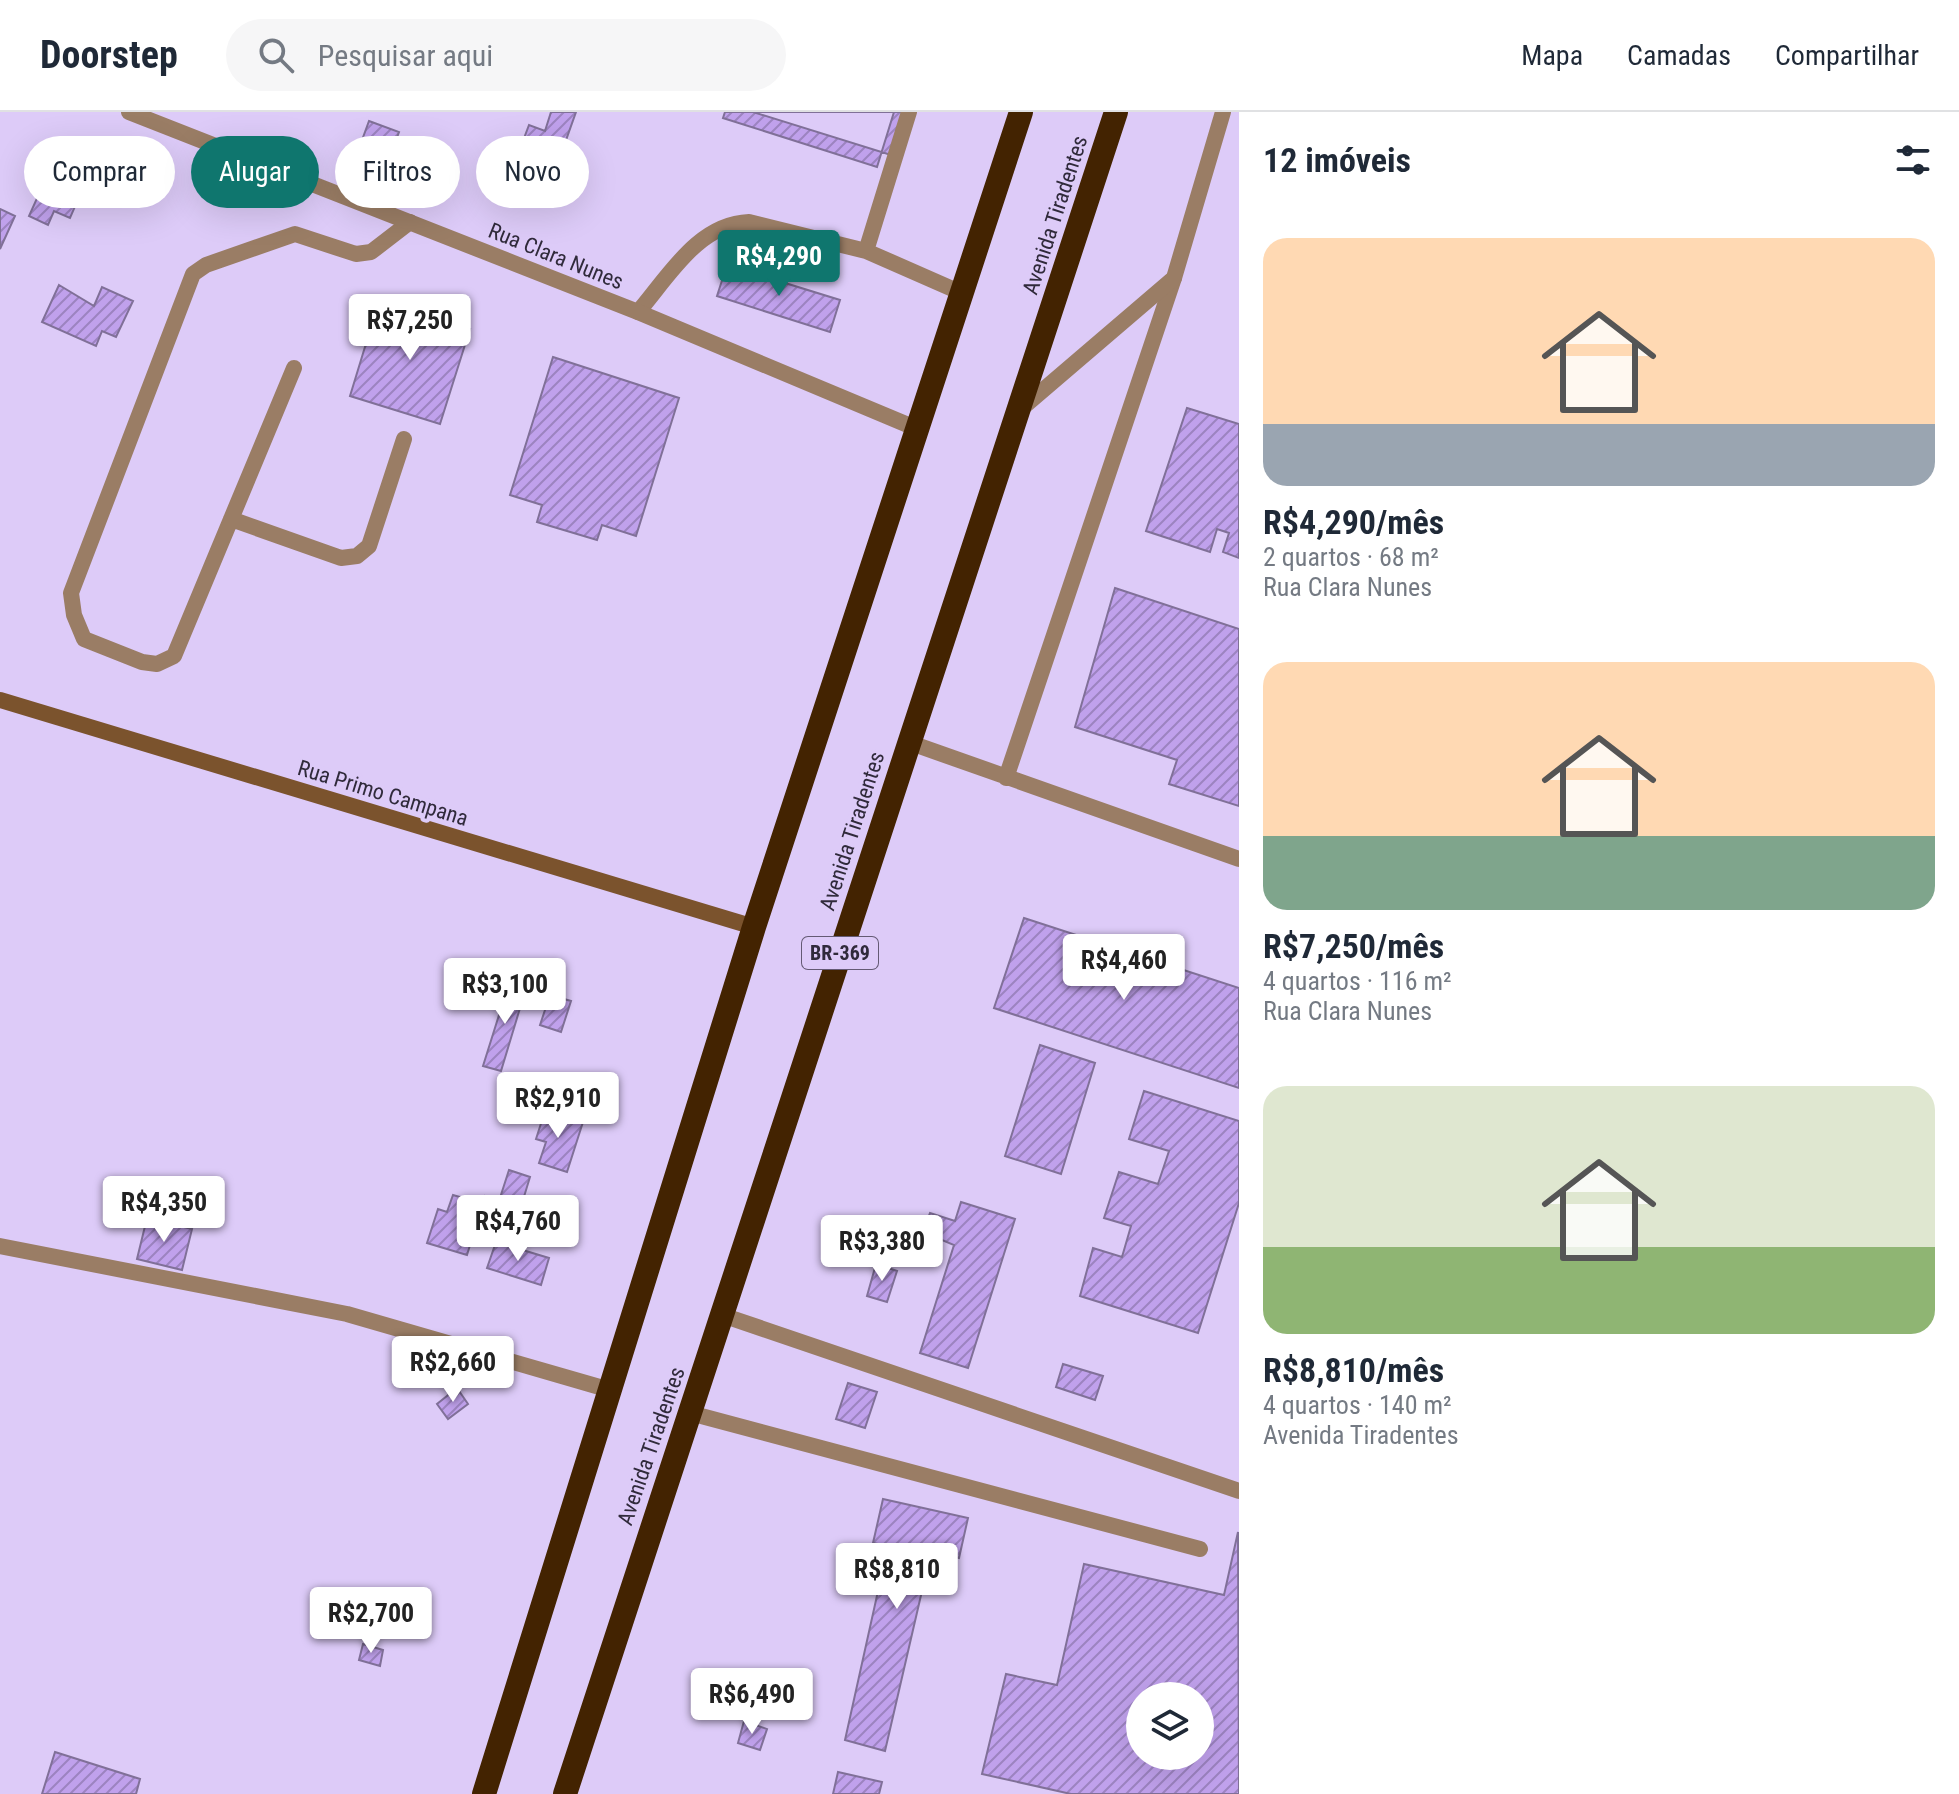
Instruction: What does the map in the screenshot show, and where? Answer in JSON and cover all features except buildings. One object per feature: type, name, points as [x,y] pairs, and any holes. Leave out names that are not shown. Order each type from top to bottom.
[{"type":"highway","points":[[484,1794],[754,927],[920,430],[1021,112]]},
{"type":"highway","name":"Avenida Tiradentes","points":[[565,1794],[610,1648],[690,1413],[1116,112]]},
{"type":"street","name":"Rua Clara Nunes","points":[[129,112],[638,312],[920,430]]},
{"type":"street","points":[[866,251],[909,112]]},
{"type":"street","points":[[1006,778],[1174,278],[1223,112]]},
{"type":"street","points":[[294,368],[174,656],[157,664],[142,662],[84,639],[74,615],[71,593],[193,274],[206,265],[295,234],[356,254],[371,252],[410,222]]},
{"type":"street","points":[[638,312],[708,232],[732,222],[749,222],[866,251],[964,294]]},
{"type":"street","points":[[1017,413],[1174,278]]},
{"type":"street","points":[[231,519],[341,558],[357,556],[369,546],[404,439]]},
{"type":"street","name":"Rua Primo Campana","points":[[0,700],[754,927]]},
{"type":"street","points":[[908,742],[1239,859]]},
{"type":"street","points":[[0,1246],[347,1314],[610,1390]]},
{"type":"street","points":[[722,1315],[1239,1491]]},
{"type":"street","points":[[690,1413],[1200,1549]]}]
